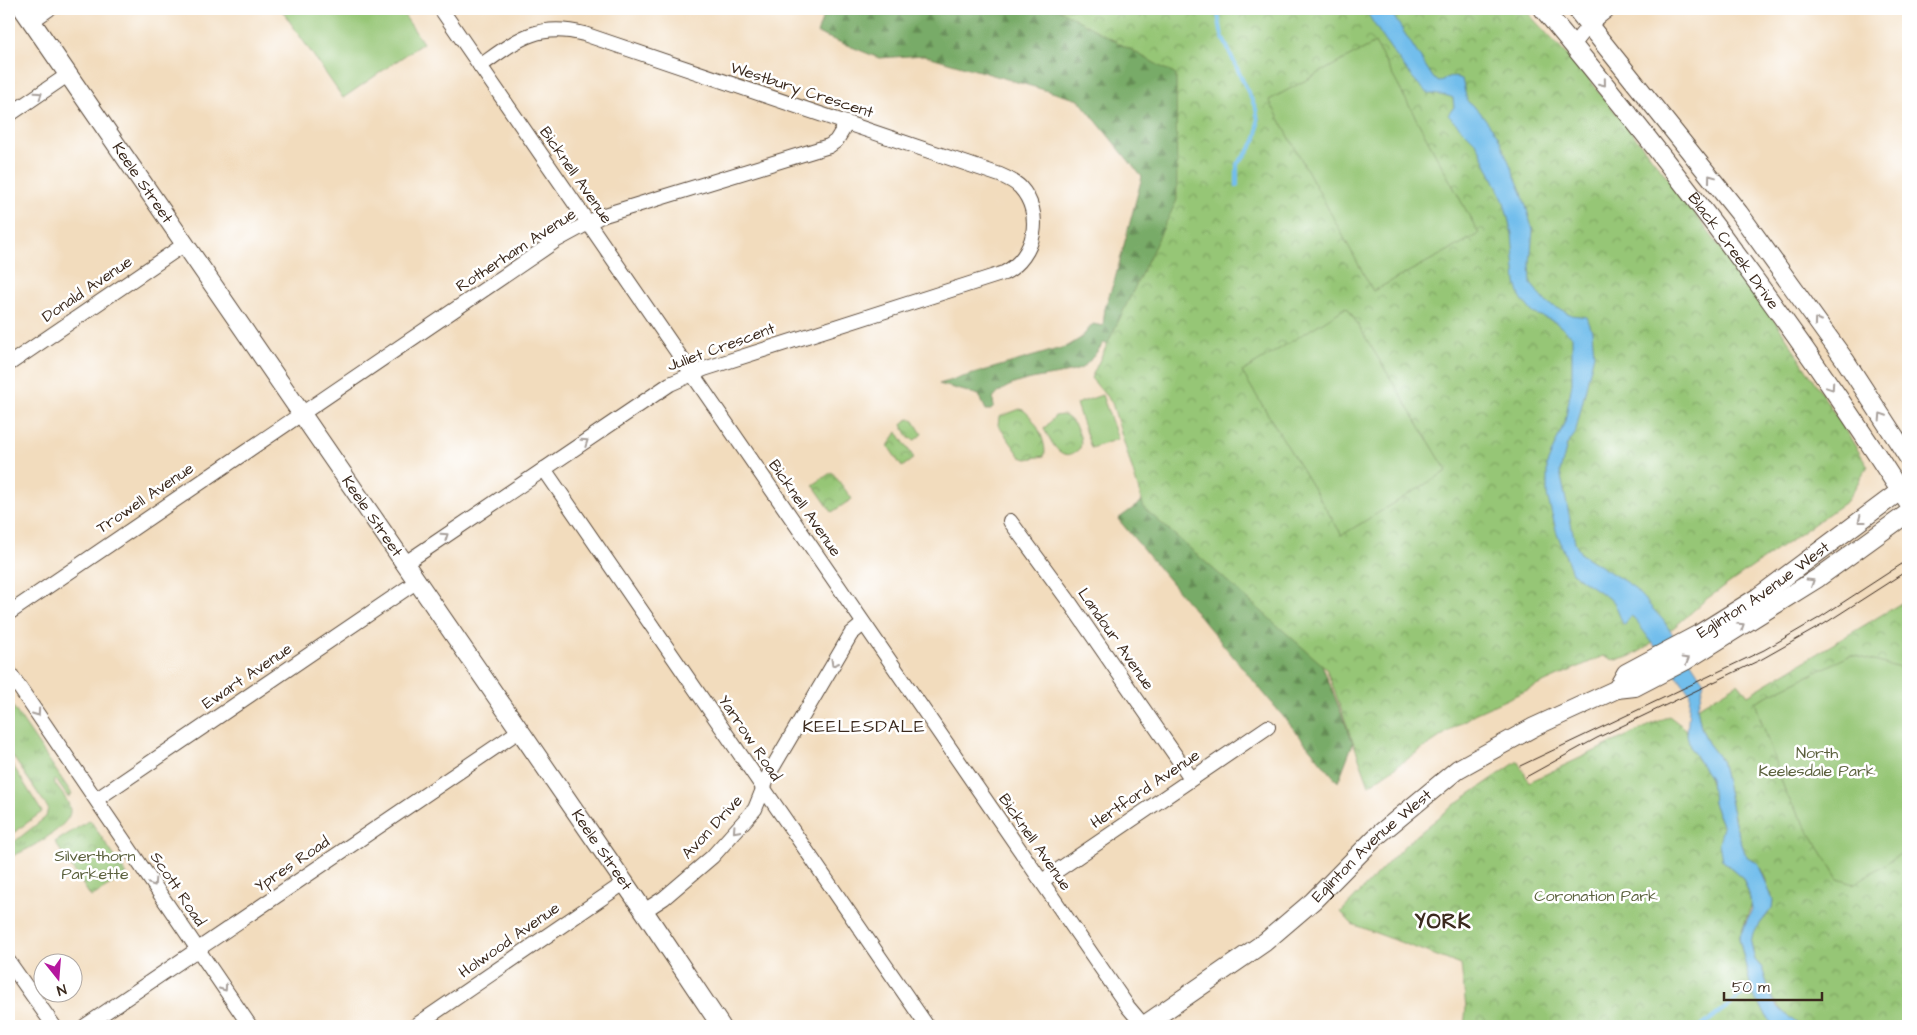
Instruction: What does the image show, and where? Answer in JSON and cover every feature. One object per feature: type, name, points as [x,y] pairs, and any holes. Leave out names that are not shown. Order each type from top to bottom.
[{"type":"main road","name":"Black Creek Drive","points":[[1543,9],[1644,133],[1774,305],[1906,493]]},
{"type":"main road","name":"Black Creek Drive","points":[[1576,9],[1590,24],[1739,214],[1845,360],[1908,456]]},
{"type":"main road","name":"Keele Street","points":[[28,15],[644,911],[721,1026]]},
{"type":"main road","name":"Eglinton Avenue West","points":[[1706,640],[1758,597],[1906,493]]},
{"type":"main road","name":"Eglinton Avenue West","points":[[1143,1026],[1266,942],[1313,900],[1376,836],[1458,769],[1520,734],[1617,689],[1635,687],[1655,668],[1818,578],[1908,513]]},
{"type":"street","points":[[28,15],[49,9]]},
{"type":"street","name":"Bicknell Avenue","points":[[441,9],[863,624],[1143,1026]]},
{"type":"street","points":[[1573,45],[1590,24],[1609,9]]},
{"type":"street","name":"Westbury Crescent","points":[[480,66],[534,32],[557,29],[570,31],[985,169],[1012,181],[1020,187],[1030,203],[1034,231],[1031,244],[1016,265],[1004,273]]},
{"type":"street","points":[[9,115],[69,74]]},
{"type":"street","name":"Rotherham Avenue","points":[[303,414],[557,240],[601,216],[829,146],[836,141],[847,123]]},
{"type":"street","name":"Donald Avenue","points":[[9,364],[185,244]]},
{"type":"street","name":"Juliet Crescent","points":[[404,564],[670,384],[691,374],[1004,273]]},
{"type":"street","name":"Trowell Avenue","points":[[9,612],[303,414]]},
{"type":"street","name":"Yarrow Road","points":[[544,469],[927,1026]]},
{"type":"street","name":"Landour Avenue","points":[[1010,522],[1064,594],[1191,778]]},
{"type":"street","name":"Ewart Avenue","points":[[97,799],[416,582]]},
{"type":"street","name":"Avon Drive","points":[[644,911],[664,898],[712,857],[756,809],[770,772],[851,634],[863,624]]},
{"type":"street","name":"Scott Road","points":[[9,672],[250,1026]]},
{"type":"street","name":"Hertford Avenue","points":[[1042,881],[1268,727]]},
{"type":"street","name":"Ypres Road","points":[[85,1026],[519,730]]},
{"type":"street","name":"Holwood Avenue","points":[[415,1026],[624,882]]},
{"type":"street","points":[[9,962],[54,1026]]},
{"type":"green space","points":[[281,9],[400,9],[423,43],[343,98]]},
{"type":"green space","points":[[826,9],[1171,9],[1259,115],[1115,346],[1104,343],[1080,369],[1009,386],[1000,391],[993,399],[994,407],[991,410],[986,410],[979,395],[939,384],[1068,346],[1081,338],[1093,324],[1103,326],[1105,307],[1115,279],[1142,177],[1079,100],[924,55],[879,58],[817,33]]},
{"type":"green space","points":[[1058,9],[1524,9],[1589,79],[1679,192],[1782,331],[1868,466],[1847,501],[1705,600],[1677,625],[1642,650],[1619,660],[1603,656],[1474,714],[1369,785],[1326,668],[1144,508],[1112,403],[1091,378],[1177,200],[1176,75]]},
{"type":"green space","points":[[1375,43],[1479,234],[1373,291],[1269,100]]},
{"type":"green space","points":[[1347,307],[1447,471],[1342,535],[1242,372]]},
{"type":"green space","points":[[1102,395],[1118,439],[1091,448],[1076,404]]},
{"type":"green space","points":[[1020,409],[1030,416],[1038,429],[1044,444],[1044,456],[1027,459],[1021,457],[998,425],[999,417]]},
{"type":"green space","points":[[1062,415],[1074,423],[1079,433],[1081,444],[1080,448],[1068,455],[1063,454],[1054,446],[1044,429],[1055,416]]},
{"type":"green space","points":[[906,420],[914,421],[922,434],[915,440],[909,438],[902,425]]},
{"type":"green space","points":[[897,432],[914,458],[902,467],[888,446]]},
{"type":"green space","points":[[832,472],[852,499],[832,512],[813,485]]},
{"type":"green space","points":[[1177,476],[1313,642],[1353,743],[1338,782],[1118,519]]},
{"type":"green space","name":"North Keelesdale Park","points":[[1908,599],[1908,1026],[1800,1026],[1786,1017],[1771,996],[1762,968],[1755,960],[1751,943],[1753,933],[1772,908],[1766,880],[1758,863],[1749,860],[1745,853],[1736,827],[1721,760],[1708,743],[1701,727],[1697,708],[1738,683],[1748,695]]},
{"type":"green space","points":[[1851,655],[1908,670],[1908,849],[1854,884],[1838,879],[1786,794],[1755,702]]},
{"type":"green space","points":[[9,701],[72,794],[68,797],[56,780],[53,781],[70,808],[68,818],[44,839],[24,851],[9,857],[9,846],[46,817],[48,808],[9,751]]},
{"type":"green space","name":"Coronation Park","points":[[1669,716],[1686,729],[1691,749],[1709,776],[1713,790],[1713,803],[1723,827],[1722,860],[1743,878],[1749,894],[1751,906],[1739,938],[1753,996],[1772,1026],[1464,1026],[1466,1008],[1461,965],[1352,924],[1341,912],[1406,844],[1454,805],[1518,761],[1529,782]]},
{"type":"green space","points":[[9,759],[42,812],[9,836]]},
{"type":"green space","name":"Silverthorn Parkette","points":[[90,820],[127,875],[91,897],[55,842]]},
{"type":"water","points":[[1365,9],[1389,9],[1434,79],[1440,81],[1454,76],[1462,79],[1467,101],[1480,112],[1498,136],[1522,193],[1533,230],[1530,263],[1531,284],[1547,303],[1572,315],[1587,317],[1592,331],[1594,354],[1575,434],[1567,445],[1560,472],[1575,542],[1581,554],[1632,586],[1663,620],[1704,682],[1697,708],[1701,727],[1708,743],[1721,760],[1736,827],[1745,853],[1749,859],[1758,863],[1773,900],[1772,908],[1753,933],[1751,943],[1755,960],[1762,968],[1771,996],[1777,1007],[1800,1026],[1772,1026],[1753,996],[1739,938],[1752,909],[1749,894],[1743,878],[1722,860],[1719,843],[1723,827],[1713,803],[1711,780],[1691,749],[1687,735],[1690,693],[1633,617],[1630,616],[1625,625],[1623,624],[1614,602],[1572,573],[1556,530],[1547,495],[1547,464],[1565,421],[1572,383],[1572,336],[1555,322],[1533,313],[1520,297],[1516,283],[1512,234],[1504,202],[1477,144],[1448,115],[1454,107],[1453,98],[1427,92],[1421,87],[1394,54]]},
{"type":"waterway","points":[[1217,9],[1222,36],[1256,109],[1258,118],[1256,140],[1237,164],[1237,186]]},
{"type":"waterway","points":[[1702,1026],[1751,988]]},
{"type":"tram line","points":[[1520,766],[1764,650],[1819,618],[1908,560]]},
{"type":"tram line","points":[[1526,777],[1597,738],[1762,659],[1824,624],[1908,570]]},
{"type":"district","name":"KEELESDALE","points":[[864,726]]},
{"type":"district","name":"YORK","points":[[1443,921]]}]
